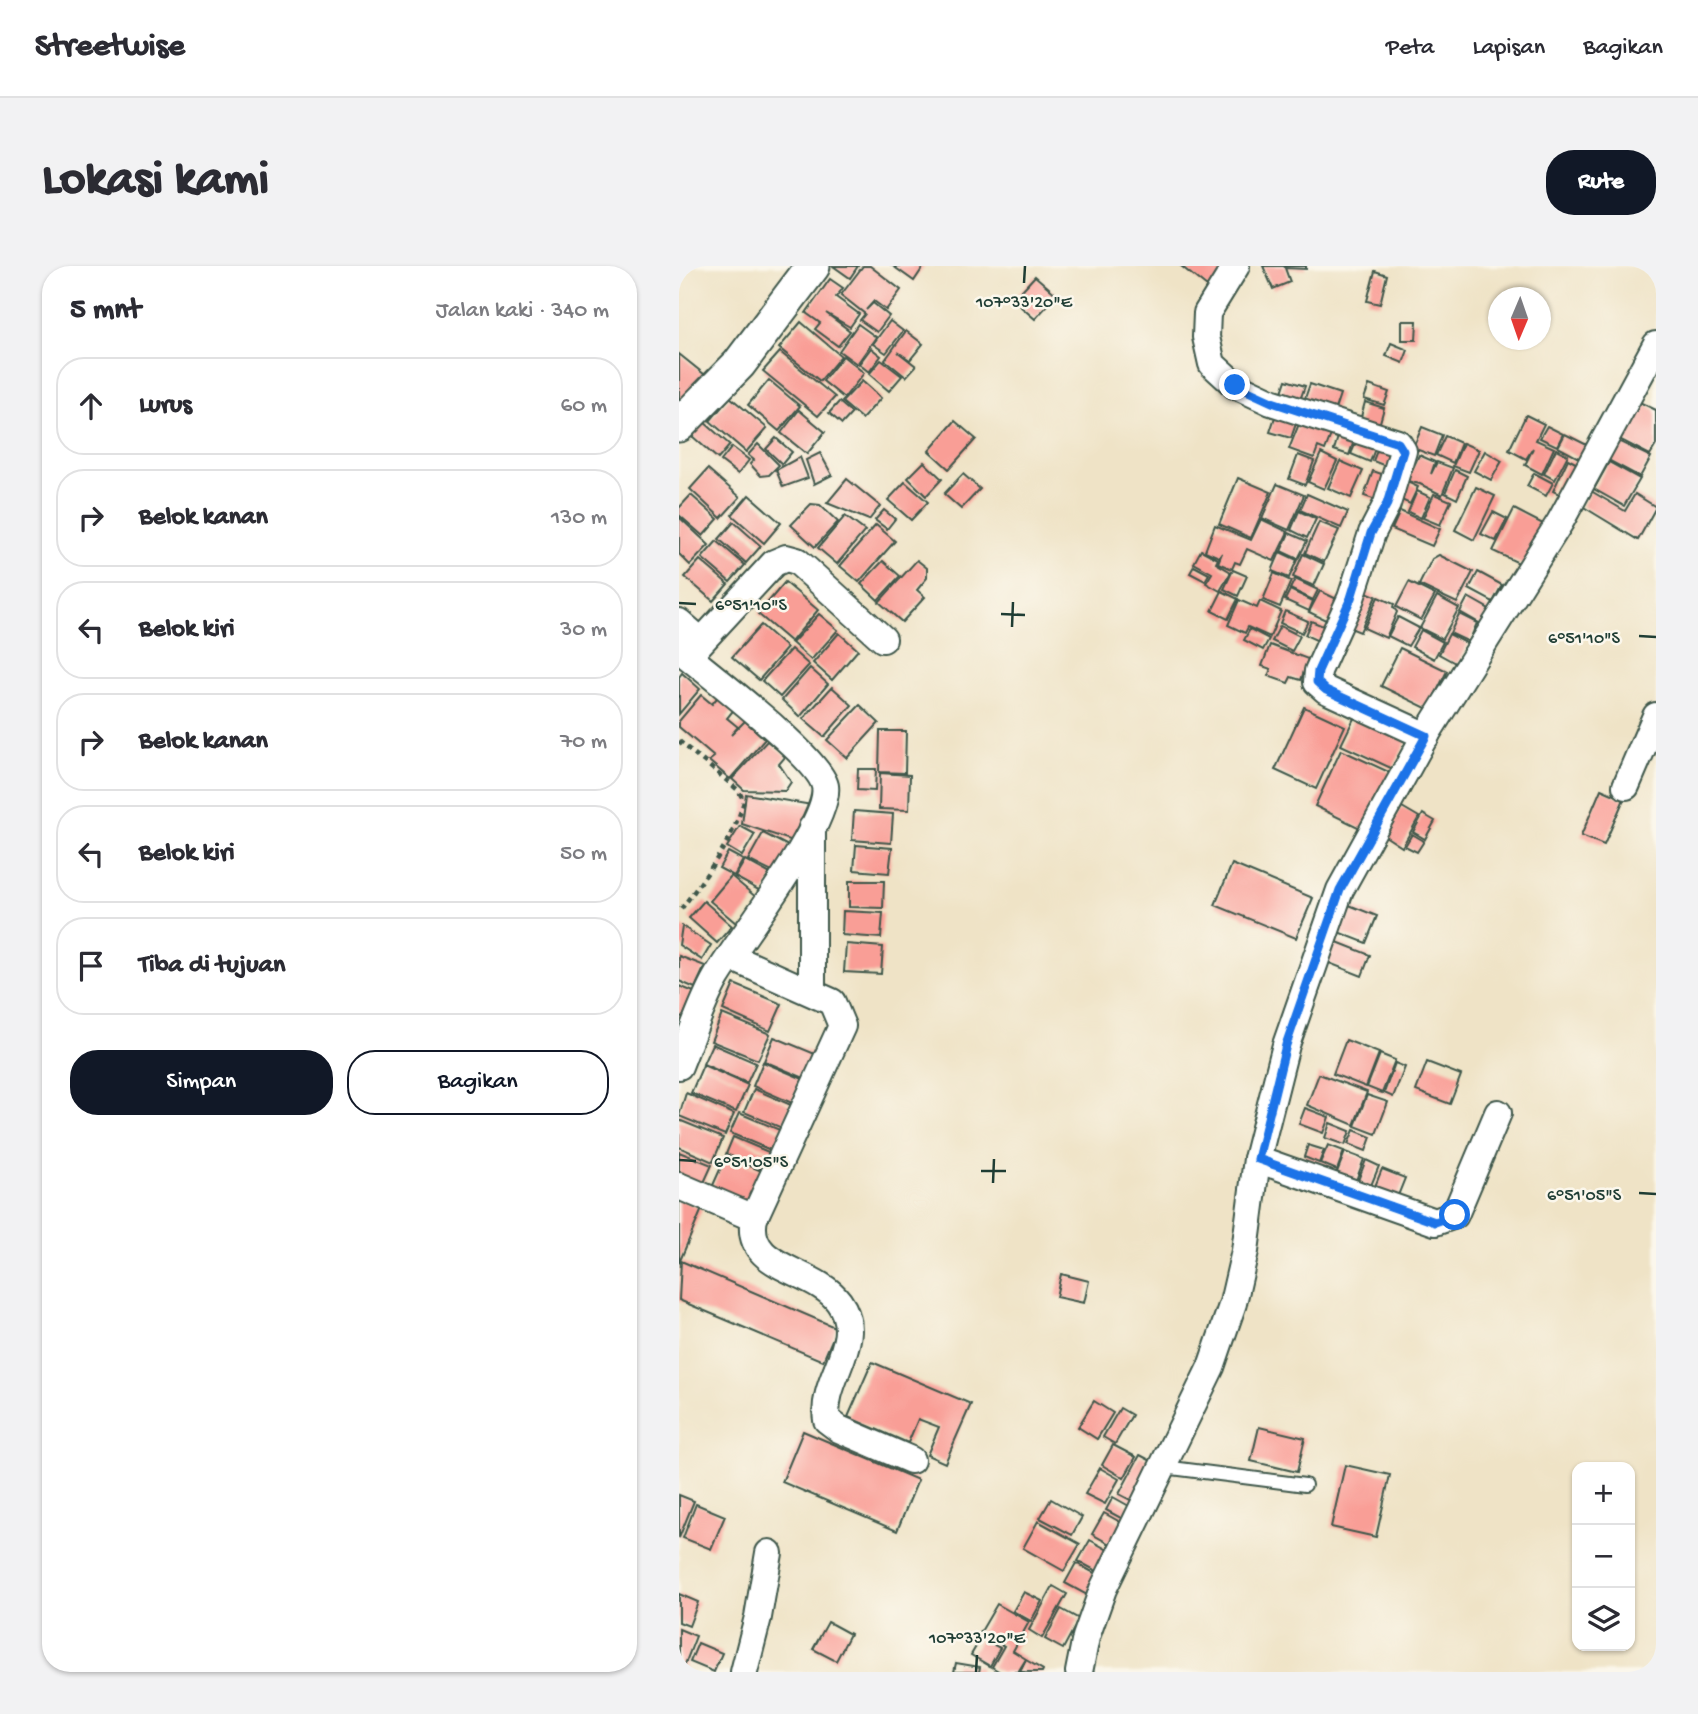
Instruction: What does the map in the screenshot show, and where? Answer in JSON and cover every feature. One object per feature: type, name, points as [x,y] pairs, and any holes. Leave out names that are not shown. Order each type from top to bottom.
[{"type":"street","points":[[679,425],[739,364],[813,266]]},
{"type":"street","points":[[1236,266],[1207,313],[1206,337],[1212,364],[1235,385],[1272,402],[1398,443],[1403,451],[1387,504],[1371,533],[1351,598],[1318,671],[1317,682],[1326,690],[1426,736]]},
{"type":"street","points":[[1079,1672],[1086,1637],[1103,1589],[1211,1367],[1233,1303],[1247,1240],[1258,1159],[1286,1045],[1340,890],[1426,736],[1560,522],[1656,345]]},
{"type":"street","points":[[689,648],[774,563],[786,558],[797,561],[883,639]]},
{"type":"street","points":[[679,622],[689,648],[817,770],[825,786],[821,809],[789,869],[716,978],[679,1066]]},
{"type":"street","points":[[1626,786],[1656,716]]},
{"type":"street","points":[[811,991],[812,827]]},
{"type":"street","points":[[731,957],[832,1002],[842,1026],[754,1218],[751,1230],[755,1247],[778,1265],[811,1278],[830,1292],[849,1320],[849,1338],[825,1407],[827,1420],[839,1429],[911,1460]]},
{"type":"street","points":[[1258,1159],[1435,1222],[1444,1221],[1455,1215],[1498,1113]]},
{"type":"street","points":[[679,1186],[754,1218]]},
{"type":"street","points":[[744,1672],[758,1617],[769,1553]]},
{"type":"lane","points":[[1164,1467],[1305,1485]]},
{"type":"path","points":[[679,741],[738,790],[744,801],[740,817],[679,912]]},
{"type":"building","points":[[833,266],[858,266],[850,278]]},
{"type":"building","points":[[863,266],[870,266],[901,290],[886,310],[874,301],[866,310],[873,303],[889,316],[877,332],[860,320],[865,314],[841,295]]},
{"type":"building","points":[[893,266],[924,266],[914,281]]},
{"type":"building","points":[[1181,266],[1227,266],[1212,291]]},
{"type":"building","points":[[1263,266],[1306,266],[1306,269],[1285,268],[1290,282],[1273,289]]},
{"type":"building","points":[[1375,271],[1387,275],[1380,304],[1367,301]]},
{"type":"building","points":[[1035,276],[1057,295],[1035,319],[1013,300]]},
{"type":"building","points":[[830,279],[843,288],[836,297],[859,314],[850,327],[826,313],[850,331],[838,346],[815,329],[820,323],[806,313]]},
{"type":"building","points":[[890,321],[903,331],[886,353],[873,344]]},
{"type":"building","points":[[1402,321],[1417,321],[1416,340],[1402,340]]},
{"type":"building","points":[[801,322],[841,356],[820,381],[779,348]]},
{"type":"building","points":[[858,324],[876,337],[857,364],[839,351]]},
{"type":"building","points":[[906,331],[923,344],[910,360],[898,352],[916,366],[906,377],[885,360]]},
{"type":"building","points":[[1391,343],[1408,350],[1403,363],[1386,356]]},
{"type":"building","points":[[871,348],[881,356],[869,372],[859,364]]},
{"type":"building","points":[[780,352],[835,397],[818,416],[763,371]]},
{"type":"building","points":[[679,354],[710,379],[679,415]]},
{"type":"building","points":[[843,356],[864,373],[844,398],[823,381]]},
{"type":"building","points":[[881,360],[902,376],[889,391],[869,374]]},
{"type":"building","points":[[769,380],[800,406],[779,431],[748,405]]},
{"type":"building","points":[[1286,380],[1305,386],[1299,403],[1280,398]]},
{"type":"building","points":[[862,381],[881,398],[862,419],[842,402]]},
{"type":"building","points":[[1310,384],[1340,394],[1332,418],[1302,407]]},
{"type":"building","points":[[1369,385],[1389,392],[1384,405],[1364,399]]},
{"type":"building","points":[[730,397],[767,428],[746,452],[710,421]]},
{"type":"building","points":[[1635,400],[1656,410],[1656,445],[1650,455],[1619,439]]},
{"type":"building","points":[[839,402],[852,413],[842,424],[829,413]]},
{"type":"building","points":[[1365,402],[1384,408],[1377,433],[1358,428]]},
{"type":"building","points":[[1278,408],[1299,415],[1291,438],[1270,432]]},
{"type":"building","points":[[799,410],[825,432],[807,454],[781,433]]},
{"type":"building","points":[[1303,414],[1334,427],[1325,450],[1318,447],[1314,458],[1289,449]]},
{"type":"building","points":[[1526,415],[1544,424],[1536,440],[1554,448],[1542,474],[1525,465],[1533,448],[1526,459],[1509,450]]},
{"type":"building","points":[[955,421],[976,439],[949,469],[929,451]]},
{"type":"building","points":[[704,422],[730,445],[718,459],[692,436]]},
{"type":"building","points":[[1547,426],[1563,434],[1557,446],[1540,438]]},
{"type":"building","points":[[1341,427],[1357,432],[1349,455],[1334,450]]},
{"type":"building","points":[[1422,427],[1442,435],[1434,456],[1413,448]]},
{"type":"building","points":[[1565,434],[1593,448],[1586,462],[1558,447]]},
{"type":"building","points":[[1359,435],[1377,443],[1370,462],[1351,454]]},
{"type":"building","points":[[1445,436],[1461,443],[1453,463],[1436,455]]},
{"type":"building","points":[[776,438],[792,452],[782,464],[766,449]]},
{"type":"building","points":[[1618,441],[1651,457],[1640,477],[1608,460]]},
{"type":"building","points":[[1380,443],[1400,451],[1393,469],[1373,461]]},
{"type":"building","points":[[1463,443],[1479,450],[1469,472],[1453,466]]},
{"type":"building","points":[[758,444],[779,465],[769,475],[761,476],[750,464],[754,460],[748,455]]},
{"type":"building","points":[[732,447],[749,460],[738,474],[721,461]]},
{"type":"building","points":[[1556,449],[1568,455],[1555,480],[1544,474]]},
{"type":"building","points":[[1485,451],[1502,461],[1491,480],[1474,471]]},
{"type":"building","points":[[820,453],[832,475],[814,484],[806,460]]},
{"type":"building","points":[[1321,453],[1337,461],[1324,489],[1308,482]]},
{"type":"building","points":[[1298,455],[1314,461],[1305,485],[1289,479]]},
{"type":"building","points":[[1419,455],[1435,462],[1431,474],[1437,462],[1453,468],[1442,495],[1407,481]]},
{"type":"building","points":[[800,457],[808,478],[783,487],[776,470]]},
{"type":"building","points":[[1568,459],[1585,468],[1569,499],[1553,491]]},
{"type":"building","points":[[1340,461],[1363,471],[1351,498],[1328,488]]},
{"type":"building","points":[[924,462],[942,479],[926,496],[908,478]]},
{"type":"building","points":[[1609,462],[1640,479],[1624,506],[1594,489]]},
{"type":"building","points":[[708,469],[740,497],[721,518],[690,489]]},
{"type":"building","points":[[1455,470],[1467,476],[1457,499],[1445,493]]},
{"type":"building","points":[[1373,471],[1393,478],[1385,503],[1364,496]]},
{"type":"building","points":[[1534,473],[1553,483],[1546,496],[1527,486]]},
{"type":"building","points":[[963,474],[980,489],[961,509],[944,494]]},
{"type":"building","points":[[1238,478],[1271,492],[1251,538],[1219,524]]},
{"type":"building","points":[[847,479],[880,506],[869,520],[827,503]]},
{"type":"building","points":[[1405,481],[1418,487],[1410,504],[1397,498]]},
{"type":"building","points":[[905,482],[928,502],[911,520],[888,500]]},
{"type":"building","points":[[1277,484],[1304,495],[1289,530],[1262,518]]},
{"type":"building","points":[[1476,487],[1495,496],[1474,540],[1455,530]]},
{"type":"building","points":[[1417,491],[1430,497],[1421,518],[1408,512]]},
{"type":"building","points":[[1591,491],[1625,511],[1635,494],[1656,507],[1638,540],[1582,506]]},
{"type":"building","points":[[1307,494],[1348,512],[1341,528],[1300,510]]},
{"type":"building","points":[[1434,494],[1451,501],[1440,525],[1423,518]]},
{"type":"building","points":[[691,495],[718,519],[703,536],[679,515],[679,508]]},
{"type":"building","points":[[749,495],[781,523],[764,543],[732,515]]},
{"type":"building","points":[[811,504],[820,505],[838,522],[815,547],[791,525]]},
{"type":"building","points":[[1514,509],[1545,525],[1525,566],[1493,551]]},
{"type":"building","points":[[884,510],[895,519],[887,529],[875,520]]},
{"type":"building","points":[[1299,511],[1316,519],[1307,538],[1291,530]]},
{"type":"building","points":[[1400,511],[1440,529],[1432,546],[1392,529]]},
{"type":"building","points":[[1493,512],[1507,519],[1496,541],[1481,534]]},
{"type":"building","points":[[845,516],[865,531],[837,564],[818,548]]},
{"type":"building","points":[[679,517],[709,545],[690,565],[679,554]]},
{"type":"building","points":[[1261,519],[1288,532],[1274,561],[1247,549],[1240,564],[1235,562],[1232,569],[1218,563],[1222,553],[1219,557],[1205,551],[1215,525],[1251,540]]},
{"type":"building","points":[[734,522],[761,546],[746,563],[719,539]]},
{"type":"building","points":[[1319,522],[1339,530],[1324,562],[1305,553]]},
{"type":"building","points":[[876,525],[895,541],[859,582],[840,566]]},
{"type":"building","points":[[1289,533],[1307,541],[1298,559],[1281,551]]},
{"type":"building","points":[[717,541],[745,565],[730,582],[702,558]]},
{"type":"building","points":[[1201,550],[1218,559],[1216,563],[1231,572],[1220,591],[1206,583],[1212,573],[1194,563]]},
{"type":"building","points":[[1280,552],[1297,560],[1289,578],[1272,571]]},
{"type":"building","points":[[1303,554],[1324,564],[1314,586],[1293,577]]},
{"type":"building","points":[[1439,555],[1473,572],[1457,603],[1419,585],[1432,559]]},
{"type":"building","points":[[700,560],[728,584],[713,601],[685,577]]},
{"type":"building","points":[[917,560],[927,568],[927,578],[917,590],[925,597],[902,622],[879,602]]},
{"type":"building","points":[[883,561],[900,576],[878,600],[861,584]]},
{"type":"building","points":[[1194,566],[1209,574],[1205,581],[1190,573]]},
{"type":"building","points":[[1233,570],[1247,576],[1238,596],[1224,589]]},
{"type":"building","points":[[1478,572],[1502,585],[1493,602],[1469,589]]},
{"type":"building","points":[[1274,573],[1291,581],[1280,607],[1263,600]]},
{"type":"building","points":[[1295,579],[1318,590],[1313,600],[1290,589]]},
{"type":"building","points":[[785,582],[818,610],[791,642],[758,614]]},
{"type":"building","points":[[1409,582],[1435,595],[1421,620],[1396,607]]},
{"type":"building","points":[[1359,589],[1376,596],[1360,632],[1343,625]]},
{"type":"building","points":[[1290,590],[1313,601],[1309,611],[1285,600]]},
{"type":"building","points":[[1222,591],[1238,599],[1228,619],[1212,611]]},
{"type":"building","points":[[1320,591],[1345,603],[1334,624],[1309,612]]},
{"type":"building","points":[[1437,596],[1459,608],[1442,639],[1420,628]]},
{"type":"building","points":[[1378,597],[1394,604],[1397,612],[1386,638],[1364,628]]},
{"type":"building","points":[[1468,597],[1489,609],[1481,624],[1460,612]]},
{"type":"building","points":[[1239,600],[1257,608],[1260,601],[1281,611],[1270,637],[1248,627],[1245,633],[1228,625]]},
{"type":"building","points":[[1285,611],[1308,621],[1302,633],[1280,623]]},
{"type":"building","points":[[819,614],[838,630],[811,660],[792,643]]},
{"type":"building","points":[[1459,614],[1477,623],[1469,642],[1450,633]]},
{"type":"building","points":[[1398,617],[1419,628],[1408,646],[1388,636]]},
{"type":"building","points":[[1311,621],[1333,630],[1327,645],[1305,635]]},
{"type":"building","points":[[761,625],[787,648],[759,680],[732,657]]},
{"type":"building","points":[[1280,626],[1300,636],[1292,651],[1272,641]]},
{"type":"building","points":[[1250,629],[1269,639],[1263,650],[1244,640]]},
{"type":"building","points":[[1421,630],[1443,642],[1434,659],[1412,647]]},
{"type":"building","points":[[839,633],[858,650],[832,680],[813,663]]},
{"type":"building","points":[[1449,634],[1468,644],[1457,664],[1439,654]]},
{"type":"building","points":[[1270,645],[1308,659],[1301,680],[1291,677],[1288,683],[1268,676],[1271,669],[1262,666]]},
{"type":"building","points":[[1400,648],[1447,671],[1428,709],[1381,686]]},
{"type":"building","points":[[791,649],[809,665],[780,697],[762,681]]},
{"type":"building","points":[[810,668],[828,684],[800,717],[782,700]]},
{"type":"building","points":[[682,673],[700,689],[679,714],[679,677]]},
{"type":"building","points":[[832,687],[852,705],[824,737],[803,719]]},
{"type":"building","points":[[721,693],[736,707],[727,718],[738,727],[731,735],[745,721],[765,739],[730,779],[709,761],[714,757],[679,727],[679,721],[701,695],[712,704]]},
{"type":"building","points":[[860,705],[879,723],[847,758],[827,740]]},
{"type":"building","points":[[1304,707],[1345,726],[1316,789],[1275,770]]},
{"type":"building","points":[[1356,714],[1408,738],[1393,769],[1341,745]]},
{"type":"building","points":[[880,731],[906,731],[905,773],[879,772]]},
{"type":"building","points":[[767,741],[786,756],[779,764],[791,782],[785,791],[744,790],[732,779]]},
{"type":"building","points":[[1341,750],[1391,773],[1364,830],[1315,806]]},
{"type":"building","points":[[858,769],[876,769],[875,791],[857,790]]},
{"type":"building","points":[[880,773],[910,775],[909,810],[879,809]]},
{"type":"building","points":[[1601,789],[1624,799],[1604,845],[1581,836]]},
{"type":"building","points":[[746,794],[812,805],[799,843],[742,824]]},
{"type":"building","points":[[1402,807],[1419,817],[1402,847],[1385,836]]},
{"type":"building","points":[[854,811],[893,814],[891,843],[852,840]]},
{"type":"building","points":[[1423,814],[1435,821],[1425,839],[1413,832]]},
{"type":"building","points":[[740,826],[755,834],[742,856],[727,847]]},
{"type":"building","points":[[763,833],[792,848],[778,875],[748,860]]},
{"type":"building","points":[[1412,834],[1424,841],[1417,852],[1405,846]]},
{"type":"building","points":[[856,845],[892,848],[889,873],[854,870]]},
{"type":"building","points":[[728,852],[743,860],[734,876],[719,868]]},
{"type":"building","points":[[745,860],[774,876],[764,893],[735,877]]},
{"type":"building","points":[[1232,864],[1313,898],[1296,938],[1215,905]]},
{"type":"building","points":[[731,876],[757,898],[736,923],[710,901]]},
{"type":"building","points":[[849,881],[884,881],[883,908],[849,907]]},
{"type":"building","points":[[704,901],[732,926],[717,943],[689,918]]},
{"type":"building","points":[[1349,905],[1377,916],[1366,943],[1338,932]]},
{"type":"building","points":[[843,911],[883,913],[881,938],[842,935]]},
{"type":"building","points":[[682,926],[711,945],[702,960],[679,945]]},
{"type":"building","points":[[1332,940],[1370,955],[1362,976],[1324,961]]},
{"type":"building","points":[[846,944],[883,947],[881,974],[844,972]]},
{"type":"building","points":[[679,956],[705,966],[695,988],[679,981]]},
{"type":"building","points":[[734,984],[782,1004],[770,1031],[723,1010]]},
{"type":"building","points":[[679,986],[694,992],[683,1017],[679,1016]]},
{"type":"building","points":[[722,1014],[770,1034],[758,1060],[711,1041]]},
{"type":"building","points":[[774,1037],[815,1054],[804,1078],[764,1061]]},
{"type":"building","points":[[1346,1040],[1379,1053],[1366,1087],[1333,1074]]},
{"type":"building","points":[[712,1044],[756,1063],[747,1083],[703,1064]]},
{"type":"building","points":[[1380,1054],[1395,1060],[1382,1093],[1367,1087]]},
{"type":"building","points":[[763,1062],[803,1079],[792,1103],[753,1086]]},
{"type":"building","points":[[1427,1062],[1461,1075],[1450,1104],[1416,1091]]},
{"type":"building","points":[[1395,1063],[1405,1067],[1393,1097],[1384,1093]]},
{"type":"building","points":[[703,1065],[748,1085],[736,1112],[691,1093]]},
{"type":"building","points":[[1319,1074],[1367,1092],[1354,1125],[1307,1105]]},
{"type":"building","points":[[754,1089],[791,1105],[782,1128],[744,1112]]},
{"type":"building","points":[[686,1093],[734,1114],[725,1135],[679,1116]]},
{"type":"building","points":[[1367,1095],[1388,1102],[1376,1134],[1355,1126]]},
{"type":"building","points":[[1305,1108],[1329,1117],[1323,1133],[1299,1124]]},
{"type":"building","points":[[739,1113],[782,1131],[773,1151],[730,1133]]},
{"type":"building","points":[[679,1120],[723,1138],[713,1162],[679,1147]]},
{"type":"building","points":[[1330,1123],[1350,1131],[1345,1145],[1325,1138]]},
{"type":"building","points":[[1354,1130],[1371,1137],[1366,1151],[1348,1144]]},
{"type":"building","points":[[733,1137],[773,1154],[766,1171],[726,1154]]},
{"type":"building","points":[[1308,1145],[1324,1150],[1319,1163],[1304,1157]]},
{"type":"building","points":[[1328,1145],[1344,1151],[1337,1170],[1320,1163]]},
{"type":"building","points":[[679,1152],[712,1165],[702,1187],[679,1177]]},
{"type":"building","points":[[1345,1152],[1364,1159],[1355,1183],[1336,1175]]},
{"type":"building","points":[[726,1156],[764,1172],[748,1208],[710,1192]]},
{"type":"building","points":[[1366,1160],[1379,1166],[1370,1188],[1357,1183]]},
{"type":"building","points":[[1382,1169],[1405,1178],[1397,1198],[1374,1189]]},
{"type":"building","points":[[679,1199],[702,1209],[679,1263]]},
{"type":"building","points":[[681,1261],[837,1328],[823,1361],[679,1300]]},
{"type":"building","points":[[1061,1274],[1089,1281],[1084,1303],[1056,1297]]},
{"type":"building","points":[[872,1362],[971,1404],[945,1463],[927,1455],[939,1427],[918,1419],[908,1443],[848,1417]]},
{"type":"building","points":[[1094,1401],[1113,1413],[1097,1439],[1078,1427]]},
{"type":"building","points":[[1120,1408],[1132,1415],[1115,1444],[1103,1437]]},
{"type":"building","points":[[1259,1427],[1305,1438],[1297,1472],[1251,1461]]},
{"type":"building","points":[[803,1431],[918,1480],[897,1531],[782,1482]]},
{"type":"building","points":[[1113,1445],[1136,1457],[1124,1478],[1102,1465]]},
{"type":"building","points":[[1140,1455],[1159,1465],[1138,1504],[1119,1494]]},
{"type":"building","points":[[1345,1465],[1390,1475],[1376,1537],[1331,1527]]},
{"type":"building","points":[[1100,1468],[1119,1479],[1105,1504],[1085,1494]]},
{"type":"building","points":[[679,1495],[694,1501],[679,1538]]},
{"type":"building","points":[[1113,1497],[1138,1511],[1130,1523],[1106,1510]]},
{"type":"building","points":[[1051,1499],[1082,1517],[1072,1535],[1040,1518]]},
{"type":"building","points":[[696,1504],[725,1516],[711,1549],[683,1538]]},
{"type":"building","points":[[1104,1513],[1129,1527],[1117,1548],[1092,1534]]},
{"type":"building","points":[[1038,1521],[1080,1544],[1064,1571],[1023,1548]]},
{"type":"building","points":[[1090,1540],[1113,1553],[1102,1574],[1078,1561]]},
{"type":"building","points":[[1076,1563],[1098,1575],[1087,1595],[1065,1583]]},
{"type":"building","points":[[1053,1586],[1067,1594],[1042,1638],[1029,1630]]},
{"type":"building","points":[[1024,1592],[1042,1601],[1031,1621],[1013,1611]]},
{"type":"building","points":[[679,1594],[698,1602],[689,1626],[679,1622]]},
{"type":"building","points":[[997,1604],[1029,1622],[1013,1651],[1026,1659],[1018,1672],[1000,1672],[992,1667],[1004,1646],[980,1633]]},
{"type":"building","points":[[1061,1609],[1079,1619],[1063,1649],[1045,1639]]},
{"type":"building","points":[[828,1622],[850,1634],[836,1661],[813,1649]]},
{"type":"building","points":[[679,1629],[696,1636],[682,1672],[679,1672]]},
{"type":"building","points":[[981,1638],[1000,1648],[990,1666],[971,1655]]},
{"type":"building","points":[[698,1643],[722,1653],[714,1672],[690,1662]]},
{"type":"building","points":[[1026,1660],[1043,1670],[1042,1672],[1020,1672]]},
{"type":"building","points":[[956,1663],[980,1667],[979,1672],[954,1672]]},
{"type":"route","points":[[1235,385],[1272,402],[1398,443],[1403,451],[1387,504],[1371,533],[1351,598],[1318,671],[1317,682],[1326,690],[1426,736],[1340,890],[1286,1045],[1258,1159],[1435,1222],[1455,1215]]}]
